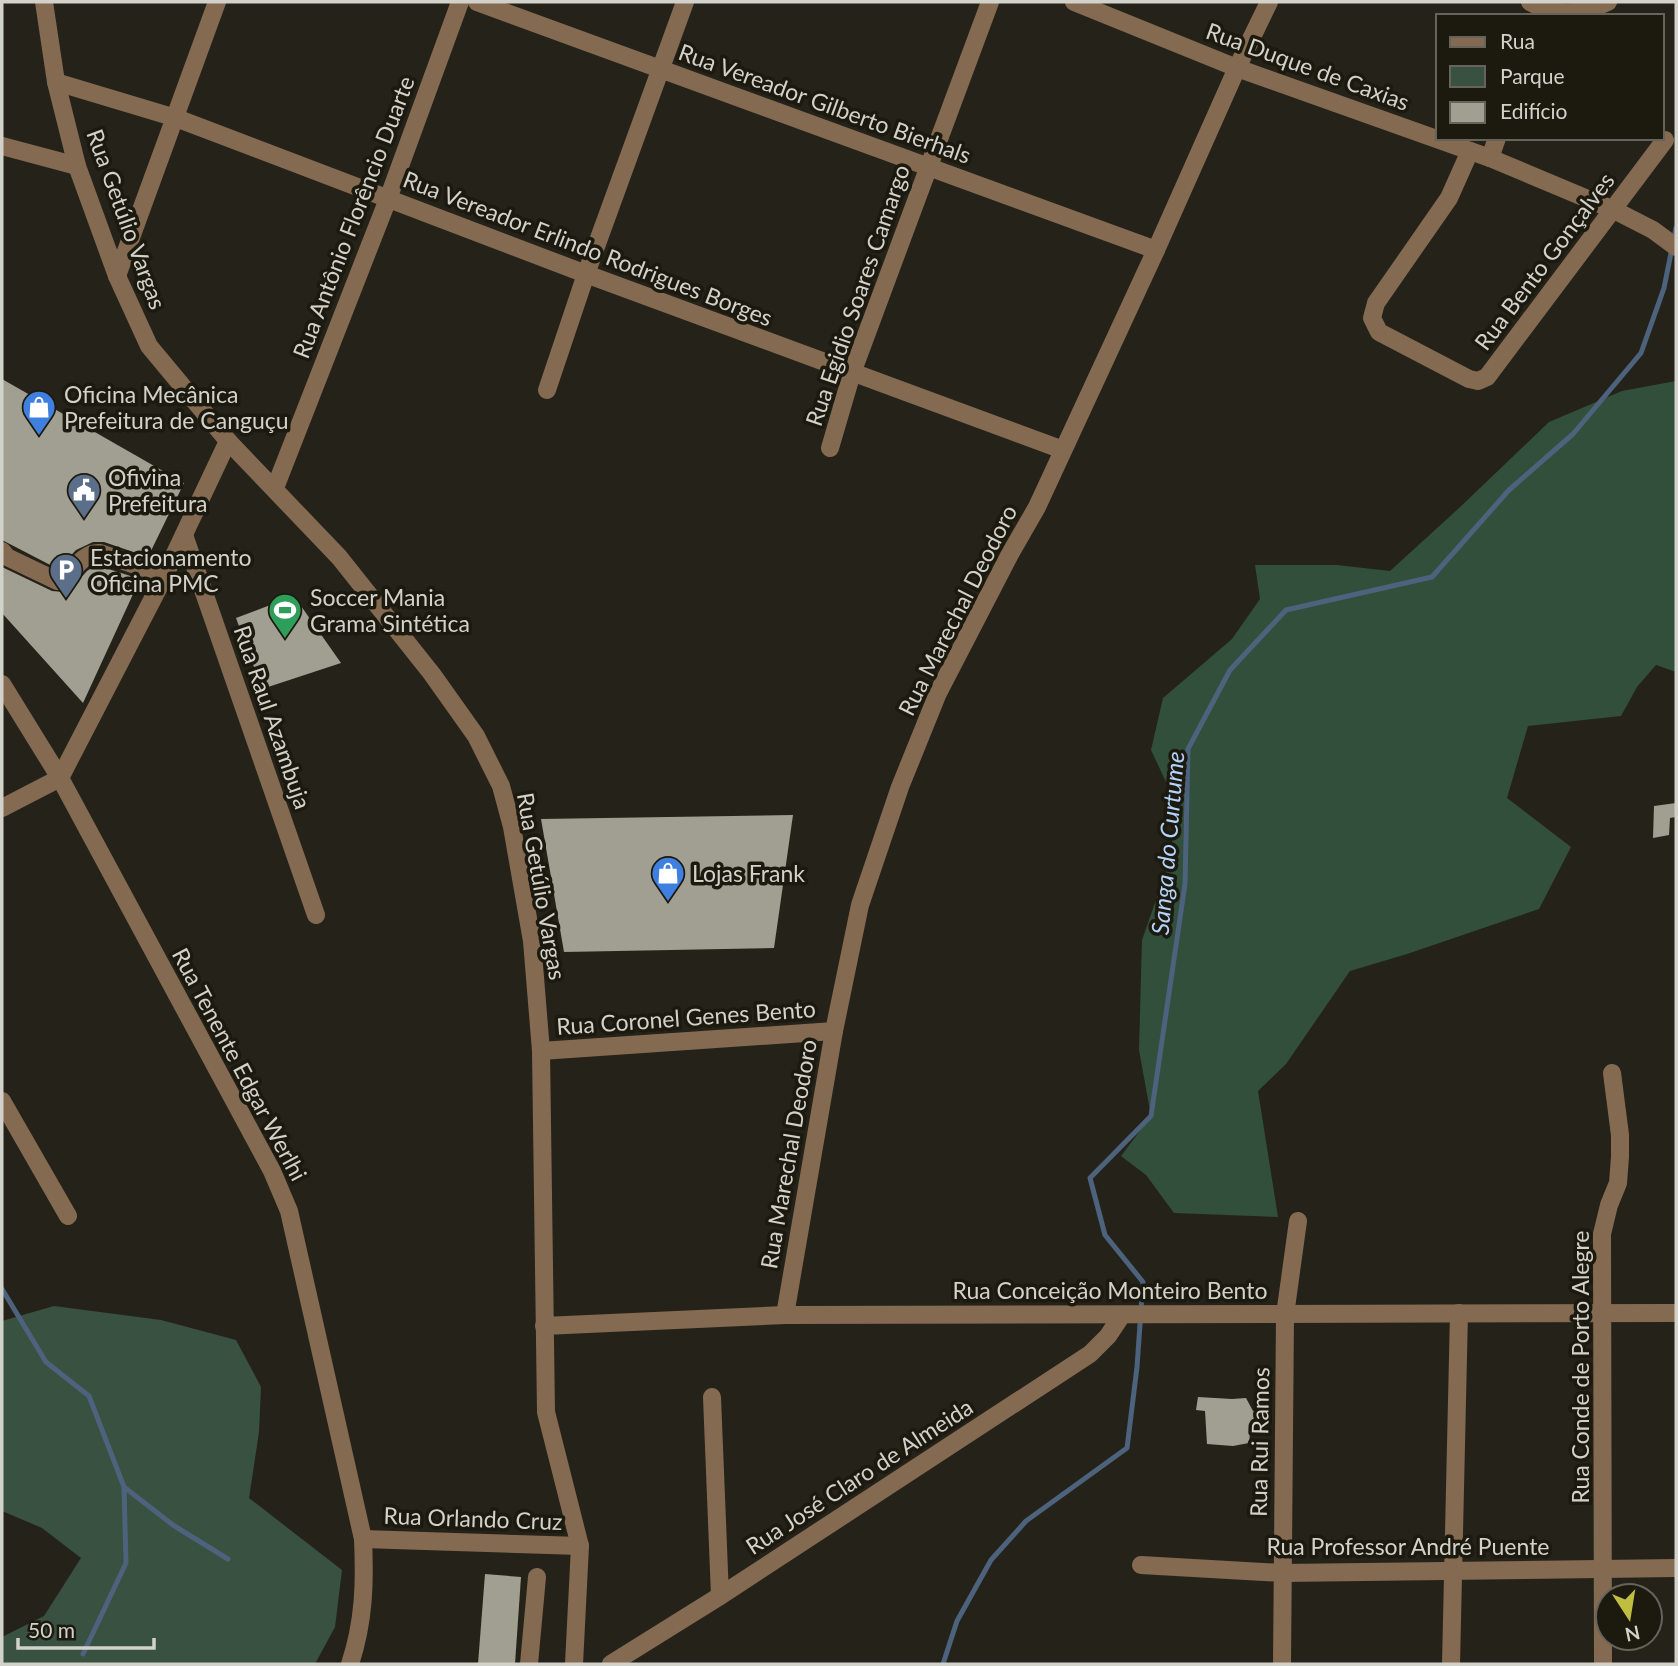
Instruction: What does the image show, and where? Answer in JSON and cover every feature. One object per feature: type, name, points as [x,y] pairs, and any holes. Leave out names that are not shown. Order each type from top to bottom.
[{"type":"street","name":"Rua Getúlio Vargas","points":[[44,2],[56,82],[77,166],[117,276],[149,346],[228,441],[339,557],[432,674],[476,736],[501,786],[512,827],[532,941],[541,1051],[546,1412],[580,1546],[574,1664]]},
{"type":"street","points":[[117,276],[216,2]]},
{"type":"street","name":"Rua Antônio Florêncio Duarte","points":[[275,488],[388,199],[460,2]]},
{"type":"street","name":"Rua Vereador Gilberto Bierhals","points":[[477,2],[1156,250]]},
{"type":"street","points":[[547,390],[586,274],[685,2]]},
{"type":"street","name":"Rua Egidio Soares Camargo","points":[[830,448],[852,373],[990,2]]},
{"type":"street","name":"Rua Duque de Caxias","points":[[1074,2],[1237,68],[1436,138]]},
{"type":"street","name":"Rua Marechal Deodoro","points":[[785,1315],[834,1031],[860,905],[909,764],[937,693],[1037,507],[1269,2]]},
{"type":"street","points":[[1536,8],[1584,13],[1608,2]]},
{"type":"street","name":"Rua Vereador Erlindo Rodrigues Borges","points":[[56,82],[176,118],[586,274],[1063,450]]},
{"type":"street","name":"Rua Duque de Caxias","points":[[1442,140],[1614,210],[1653,230],[1676,247]]},
{"type":"street","points":[[1490,158],[1496,140]]},
{"type":"street","name":"Rua Bento Gonçalves","points":[[1470,150],[1449,198],[1376,303],[1372,318],[1379,332],[1469,379],[1478,381],[1487,377],[1665,140]]},
{"type":"street","points":[[2,146],[77,166]]},
{"type":"street","points":[[2,808],[60,778],[162,581],[228,441]]},
{"type":"street","name":"Rua Raul Azambuja","points":[[184,535],[316,915]]},
{"type":"street","points":[[2,551],[7,558],[57,581],[63,581],[86,555],[93,552],[144,568],[162,581]]},
{"type":"street","name":"Rua Tenente Edgar Werlhi","points":[[2,684],[60,778],[271,1171],[289,1210],[363,1539],[365,1589],[356,1645],[349,1664]]},
{"type":"street","name":"Rua Coronel Genes Bento","points":[[541,1051],[834,1031]]},
{"type":"street","name":"Rua Conde de Porto Alegre","points":[[1603,1664],[1602,1234],[1618,1183],[1620,1157],[1612,1073]]},
{"type":"street","points":[[2,1101],[68,1216]]},
{"type":"street","name":"Rua Rui Ramos","points":[[1282,1664],[1285,1315],[1298,1221]]},
{"type":"street","points":[[1451,1664],[1458,1313]]},
{"type":"street","name":"Rua Conceição Monteiro Bento","points":[[544,1326],[785,1315],[1676,1313]]},
{"type":"street","name":"Rua José Claro de Almeida","points":[[611,1664],[720,1596],[1090,1354],[1126,1315]]},
{"type":"street","points":[[712,1396],[720,1596]]},
{"type":"street","name":"Rua Orlando Cruz","points":[[363,1539],[580,1546]]},
{"type":"street","name":"Rua Professor André Puente","points":[[1141,1566],[1282,1573],[1676,1568]]},
{"type":"street","points":[[529,1664],[537,1577]]},
{"type":"green space","points":[[1676,381],[1676,672],[1656,665],[1637,687],[1621,716],[1528,726],[1507,798],[1571,847],[1539,909],[1350,971],[1286,1064],[1258,1091],[1278,1217],[1174,1213],[1146,1175],[1121,1156],[1151,1116],[1139,1050],[1142,940],[1171,857],[1174,799],[1151,750],[1163,698],[1232,639],[1260,599],[1255,565],[1337,565],[1390,571],[1549,422],[1622,391]]},
{"type":"green space","points":[[54,1306],[161,1320],[236,1340],[261,1387],[259,1432],[249,1498],[342,1570],[335,1627],[315,1664],[2,1664],[2,1637],[44,1616],[81,1558],[42,1528],[2,1511],[2,1321]]},
{"type":"building","name":"Ofivina Prefeitura","points":[[2,379],[184,483],[148,557],[104,542],[93,542],[76,550],[58,569],[2,540]]},
{"type":"building","points":[[96,565],[140,579],[83,703],[2,613],[2,567],[52,591],[63,592],[71,589]]},
{"type":"building","name":"Soccer Mania Grama Sintética","points":[[294,596],[341,663],[262,689],[236,618]]},
{"type":"building","points":[[1676,803],[1676,817],[1670,818],[1669,835],[1653,838],[1654,806]]},
{"type":"building","name":"Lojas Frank","points":[[793,815],[774,948],[564,952],[541,819]]},
{"type":"building","points":[[1198,1397],[1246,1398],[1253,1411],[1258,1410],[1258,1433],[1250,1433],[1249,1443],[1233,1446],[1207,1444],[1205,1411],[1196,1410]]},
{"type":"building","points":[[485,1574],[521,1577],[515,1664],[478,1664]]},
{"type":"waterway","name":"Sanga do Curtume","points":[[943,1664],[957,1621],[991,1560],[1026,1521],[1127,1448],[1137,1367],[1143,1282],[1105,1235],[1090,1178],[1151,1116],[1185,884],[1188,749],[1230,670],[1286,610],[1432,577],[1509,490],[1573,434],[1641,353],[1664,288],[1676,228]]},
{"type":"waterway","points":[[2,1289],[46,1362],[89,1396],[124,1487],[126,1563],[83,1654]]},
{"type":"waterway","points":[[124,1487],[173,1525],[228,1559]]},
{"type":"place","name":"Oficina Mecânica Prefeitura de Canguçu","points":[[39,437]]},
{"type":"place","name":"Ofivina Prefeitura","points":[[84,520]]},
{"type":"place","name":"Estacionamento Oficina PMC","points":[[66,600]]},
{"type":"place","name":"Soccer Mania Grama Sintética","points":[[285,640]]},
{"type":"place","name":"Lojas Frank","points":[[668,903]]}]
